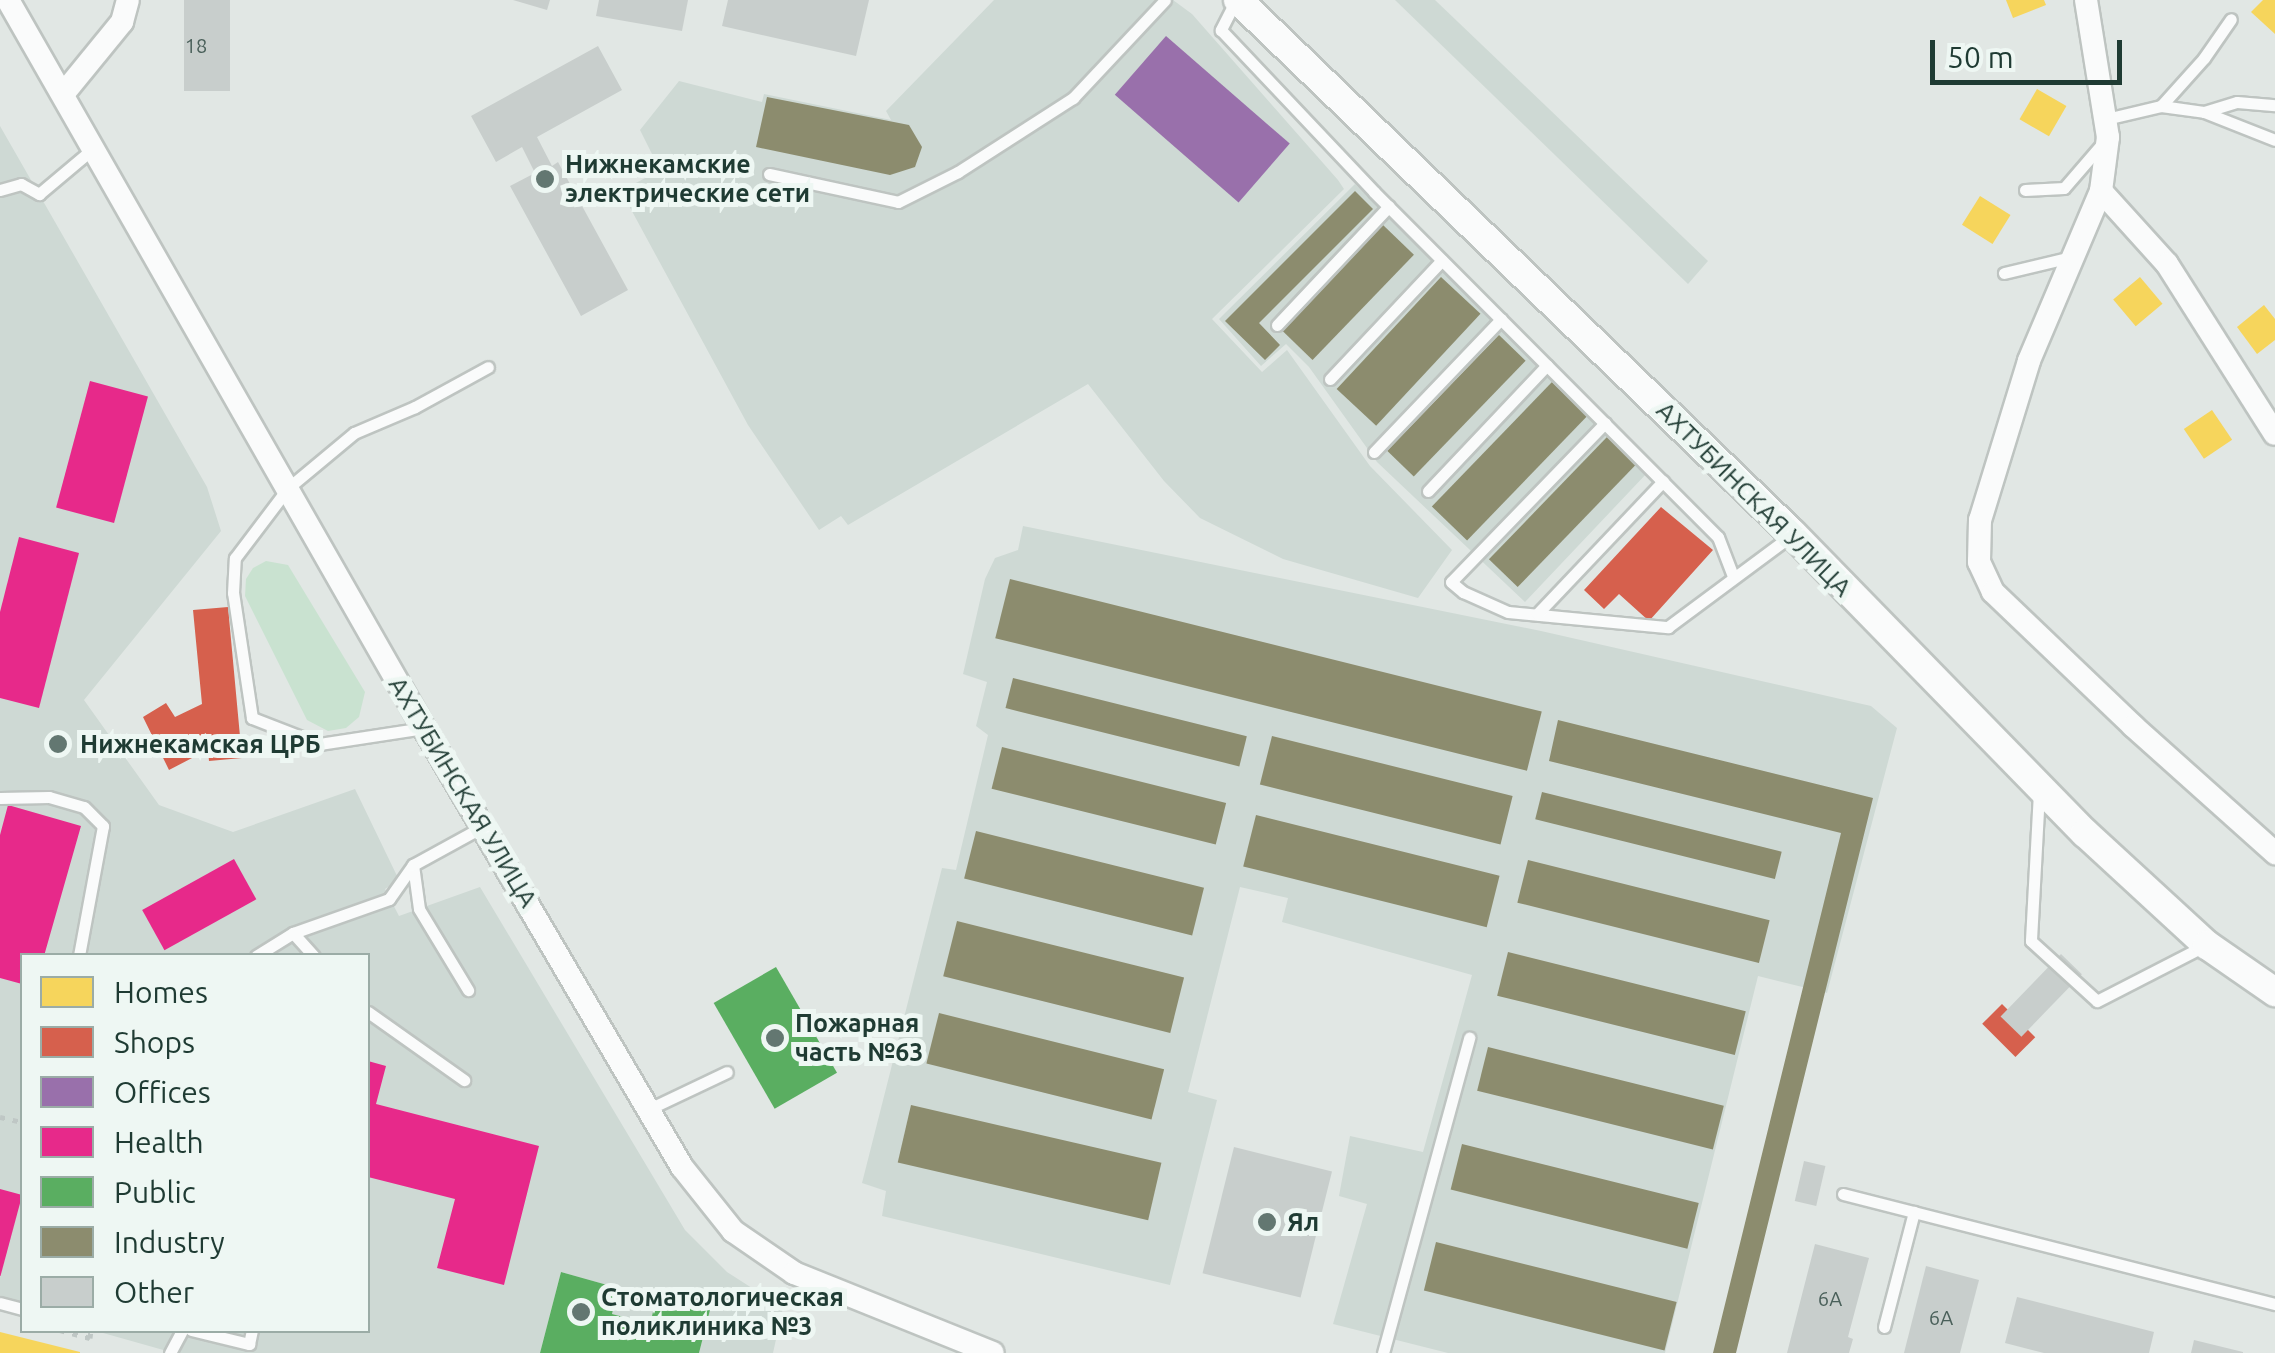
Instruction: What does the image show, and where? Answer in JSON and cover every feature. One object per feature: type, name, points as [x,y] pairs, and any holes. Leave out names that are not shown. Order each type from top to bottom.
[{"type":"street","name":"АХТУБИНСКАЯ УЛИЦА","points":[[8,0],[424,728],[682,1167],[733,1231],[794,1272],[993,1353]]},
{"type":"street","points":[[64,93],[122,22],[128,0]]},
{"type":"street","name":"АХТУБИНСКАЯ УЛИЦА","points":[[1237,0],[1792,534],[2040,788],[2207,944],[2275,992]]},
{"type":"street","points":[[2088,2],[2107,128],[2101,191],[2039,332],[1980,520],[1980,562],[1993,592],[2132,726],[2275,853]]},
{"type":"street","points":[[2101,191],[2167,264],[2275,434]]},
{"type":"lane","points":[[770,174],[898,202],[958,172],[1073,98],[1165,0]]},
{"type":"lane","points":[[1237,0],[1221,30],[1388,206],[1718,537],[1733,576]]},
{"type":"lane","points":[[2026,190],[2064,188],[2107,128],[2161,106],[2204,58],[2231,19]]},
{"type":"lane","points":[[2204,112],[2237,102],[2275,105]]},
{"type":"lane","points":[[2161,106],[2204,112],[2275,140]]},
{"type":"lane","points":[[0,190],[21,184],[39,194],[94,147]]},
{"type":"lane","points":[[1277,325],[1388,206]]},
{"type":"lane","points":[[2004,273],[2075,256]]},
{"type":"lane","points":[[1330,379],[1442,260]]},
{"type":"lane","points":[[1374,452],[1501,319]]},
{"type":"lane","points":[[1428,491],[1547,365]]},
{"type":"lane","points":[[424,728],[319,744],[252,718],[233,594],[236,558],[288,488],[354,433],[415,407],[488,366]]},
{"type":"lane","points":[[1605,423],[1451,582],[1463,592],[1508,612],[1668,627],[1792,534]]},
{"type":"lane","points":[[1538,614],[1663,481]]},
{"type":"lane","points":[[2040,788],[2031,941],[2097,1001],[2207,944]]},
{"type":"lane","points":[[0,798],[49,797],[84,807],[103,826],[80,953]]},
{"type":"lane","points":[[261,953],[293,933],[389,898],[413,865],[484,826]]},
{"type":"lane","points":[[413,865],[419,909],[468,990]]},
{"type":"lane","points":[[293,933],[311,953]]},
{"type":"lane","points":[[370,1013],[464,1080]]},
{"type":"lane","points":[[1383,1353],[1469,1038]]},
{"type":"lane","points":[[649,1109],[727,1072]]},
{"type":"lane","points":[[1844,1194],[2275,1304]]},
{"type":"lane","points":[[1884,1327],[1914,1212]]},
{"type":"lane","points":[[206,1333],[249,1342]]},
{"type":"shaded area","points":[[994,0],[1173,0],[1192,14],[1338,180],[1344,189],[1212,319],[1262,372],[1287,350],[1370,466],[1452,550],[1418,598],[1283,559],[1200,518],[1164,481],[1088,384],[848,525],[841,516],[819,530],[748,425],[621,191],[660,170],[640,130],[679,81],[762,102],[764,94],[891,120],[886,111]]},
{"type":"shaded area","points":[[1395,0],[1435,0],[1708,261],[1688,284]]},
{"type":"shaded area","name":"Нижнекамская ЦРБ","points":[[0,126],[207,487],[221,531],[84,700],[159,805],[233,832],[355,789],[399,880],[385,889],[399,916],[480,887],[685,1230],[727,1272],[783,1308],[773,1353],[699,1353],[710,1310],[658,1296],[650,1324],[612,1314],[618,1288],[561,1272],[540,1353],[174,1353],[103,1333],[370,1333],[370,953],[20,953],[20,1310],[0,1305]]},
{"type":"shaded area","points":[[1355,184],[1648,472],[1525,602],[1377,462],[1309,367],[1286,344],[1261,366],[1219,319]]},
{"type":"shaded area","points":[[1023,526],[1541,631],[1871,706],[1897,728],[1827,993],[1758,976],[1665,1353],[1448,1353],[1333,1324],[1367,1204],[1339,1196],[1350,1136],[1423,1152],[1472,975],[1282,922],[1288,898],[1240,887],[1188,1092],[1217,1100],[1170,1285],[882,1216],[886,1191],[862,1183],[942,868],[956,870],[988,735],[976,726],[987,682],[963,674],[985,579],[995,558],[1018,550]]},
{"type":"green space","points":[[266,561],[288,565],[365,692],[359,717],[346,728],[328,731],[307,720],[245,596],[246,579],[253,568]]},
{"type":"building: Homes","points":[[2006,0],[2044,0],[2046,5],[2013,18]]},
{"type":"building: Homes","points":[[2263,0],[2275,0],[2275,34],[2251,12]]},
{"type":"building: Homes","points":[[2037,89],[2066,106],[2049,136],[2020,119]]},
{"type":"building: Homes","points":[[1980,196],[2011,215],[1993,244],[1962,225]]},
{"type":"building: Homes","points":[[2140,277],[2162,304],[2136,326],[2113,299]]},
{"type":"building: Homes","points":[[2264,305],[2275,319],[2275,340],[2257,354],[2237,327]]},
{"type":"building: Homes","points":[[2212,410],[2232,440],[2204,459],[2184,429]]},
{"type":"building: Homes","points":[[0,1332],[80,1352],[80,1353],[0,1353]]},
{"type":"building: Shops","points":[[1661,507],[1713,550],[1649,621],[1619,594],[1604,609],[1584,590]]},
{"type":"building: Shops","points":[[228,607],[242,758],[209,761],[206,733],[187,743],[194,757],[169,770],[143,717],[166,703],[175,717],[202,704],[193,610]]},
{"type":"building: Shops","points":[[2002,1004],[2035,1037],[2015,1057],[1982,1024]]},
{"type":"building: Offices","points":[[1166,36],[1290,144],[1239,202],[1115,95]]},
{"type":"building: Health","points":[[90,381],[148,397],[114,523],[56,508]]},
{"type":"building: Health","points":[[19,537],[79,553],[39,708],[0,698],[0,612]]},
{"type":"building: Health","points":[[8,805],[81,826],[45,953],[20,953],[20,983],[0,978],[0,835]]},
{"type":"building: Health","points":[[234,859],[256,899],[164,950],[142,910]]},
{"type":"building: Health","points":[[370,1062],[386,1066],[376,1104],[539,1146],[504,1285],[437,1268],[455,1199],[370,1178]]},
{"type":"building: Health","points":[[0,1189],[20,1194],[20,1203],[0,1276]]},
{"type":"building: Public","name":"Пожарная часть №63","points":[[776,967],[837,1073],[775,1109],[714,1003]]},
{"type":"building: Public","name":"Стоматологическая поликлиника №3","points":[[561,1272],[618,1288],[612,1314],[650,1324],[657,1296],[710,1310],[699,1353],[540,1353]]},
{"type":"building: Industry","points":[[767,97],[909,125],[922,147],[915,167],[890,175],[756,147]]},
{"type":"building: Industry","points":[[1355,191],[1373,209],[1259,323],[1280,345],[1265,360],[1225,321]]},
{"type":"building: Industry","points":[[1383,225],[1414,255],[1313,360],[1282,330]]},
{"type":"building: Industry","points":[[1441,277],[1480,314],[1376,426],[1337,389]]},
{"type":"building: Industry","points":[[1499,335],[1526,361],[1414,477],[1387,451]]},
{"type":"building: Industry","points":[[1552,382],[1587,416],[1467,540],[1432,506]]},
{"type":"building: Industry","points":[[1607,437],[1636,465],[1518,587],[1489,559]]},
{"type":"building: Industry","points":[[1010,579],[1542,712],[1527,771],[995,638]]},
{"type":"building: Industry","points":[[1013,678],[1247,736],[1239,766],[1006,708]]},
{"type":"building: Industry","points":[[1558,720],[1873,798],[1736,1353],[1713,1353],[1841,833],[1549,761]]},
{"type":"building: Industry","points":[[1272,736],[1513,796],[1501,845],[1260,785]]},
{"type":"building: Industry","points":[[1002,747],[1226,803],[1216,845],[992,789]]},
{"type":"building: Industry","points":[[1542,792],[1782,852],[1775,879],[1535,819]]},
{"type":"building: Industry","points":[[1256,815],[1500,876],[1487,927],[1243,866]]},
{"type":"building: Industry","points":[[976,831],[1204,888],[1192,935],[964,879]]},
{"type":"building: Industry","points":[[1528,860],[1770,920],[1759,963],[1517,903]]},
{"type":"building: Industry","points":[[957,921],[1184,978],[1170,1033],[943,976]]},
{"type":"building: Industry","points":[[1508,952],[1746,1011],[1735,1055],[1497,996]]},
{"type":"building: Industry","points":[[939,1013],[1164,1069],[1152,1120],[926,1063]]},
{"type":"building: Industry","points":[[1488,1047],[1724,1106],[1713,1149],[1477,1091]]},
{"type":"building: Industry","points":[[911,1105],[1161,1163],[1148,1220],[898,1162]]},
{"type":"building: Industry","points":[[1462,1144],[1699,1203],[1687,1249],[1451,1190]]},
{"type":"building: Industry","points":[[1436,1242],[1677,1302],[1665,1351],[1424,1291]]},
{"type":"building: Other","points":[[184,0],[230,0],[230,91],[184,91]]},
{"type":"building: Other","points":[[513,0],[550,0],[547,10]]},
{"type":"building: Other","points":[[599,0],[688,0],[682,31],[596,16]]},
{"type":"building: Other","points":[[728,0],[869,0],[856,56],[722,26]]},
{"type":"building: Other","name":"Нижнекамские электрические сети","points":[[598,46],[622,90],[537,137],[552,166],[558,162],[628,290],[581,316],[510,186],[535,173],[522,147],[496,162],[471,116]]},
{"type":"building: Other","points":[[2061,954],[2082,974],[2021,1037],[2001,1017]]},
{"type":"building: Other","name":"Ял","points":[[1234,1147],[1332,1171],[1301,1298],[1203,1273]]},
{"type":"building: Other","points":[[1804,1161],[1825,1166],[1816,1206],[1795,1201]]},
{"type":"building: Other","points":[[1815,1244],[1869,1258],[1848,1337],[1853,1339],[1849,1353],[1787,1353]]},
{"type":"building: Other","points":[[1926,1266],[1979,1280],[1960,1353],[1904,1353]]},
{"type":"building: Other","points":[[2017,1297],[2154,1332],[2149,1353],[2044,1353],[2005,1343]]},
{"type":"building: Other","points":[[2194,1340],[2243,1352],[2243,1353],[2191,1353]]},
{"type":"place","name":"Нижнекамские электрические сети","points":[[545,179]]},
{"type":"place","name":"Нижнекамская ЦРБ","points":[[58,744]]},
{"type":"place","name":"Пожарная часть №63","points":[[775,1038]]},
{"type":"place","name":"Ял","points":[[1267,1222]]},
{"type":"place","name":"Стоматологическая поликлиника №3","points":[[581,1312]]}]
